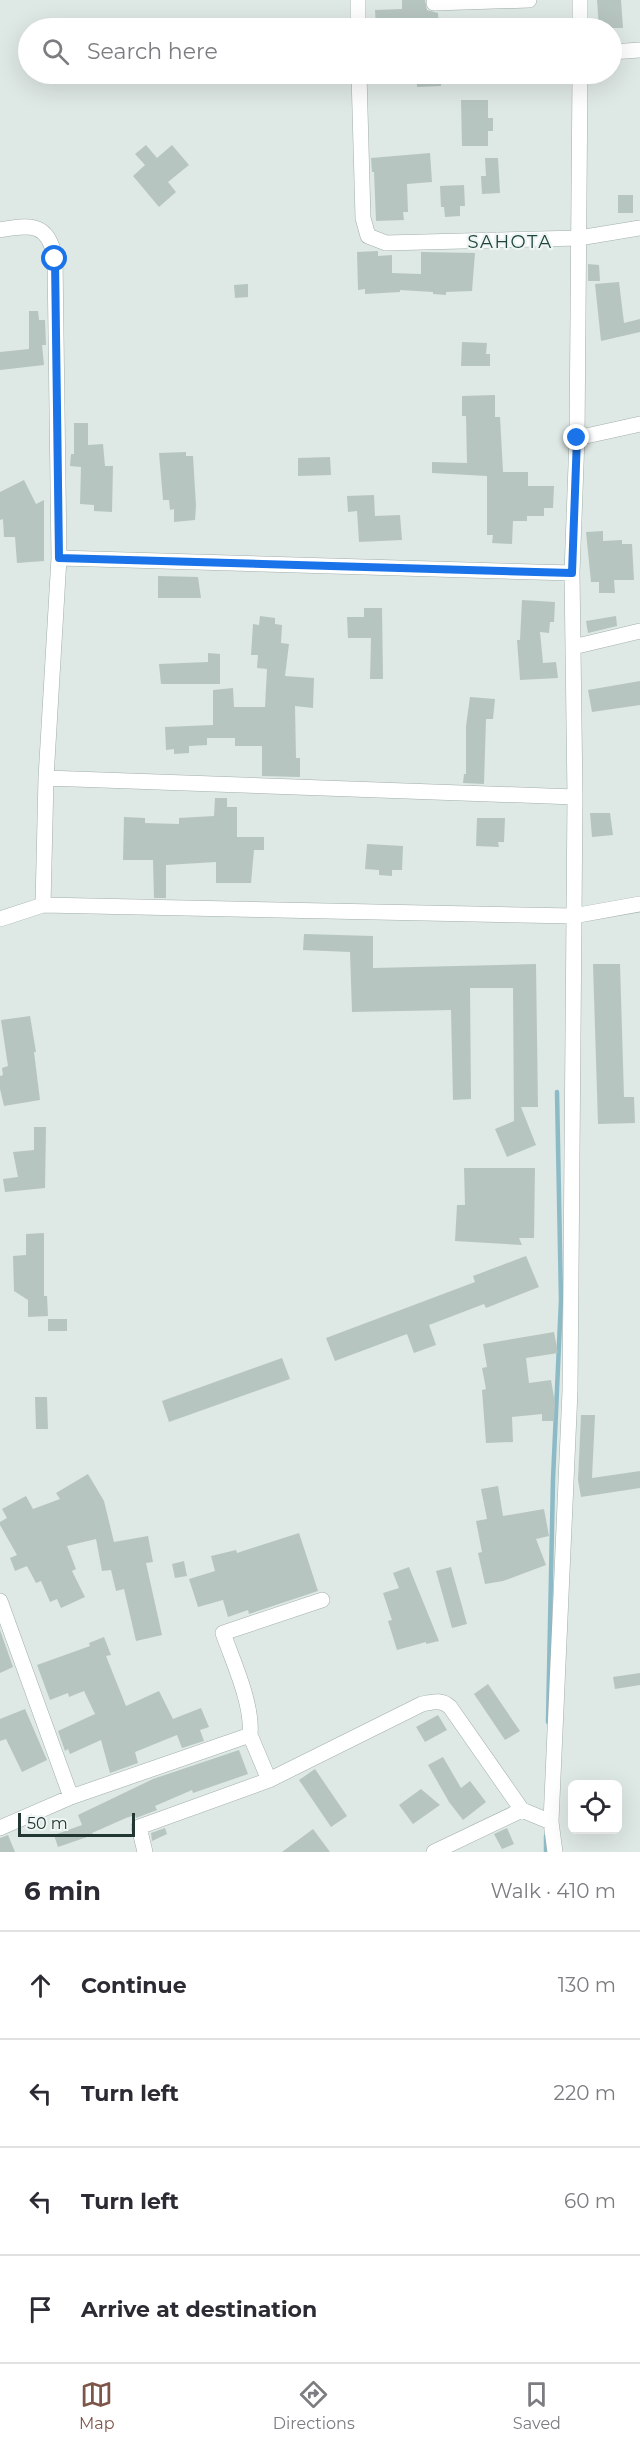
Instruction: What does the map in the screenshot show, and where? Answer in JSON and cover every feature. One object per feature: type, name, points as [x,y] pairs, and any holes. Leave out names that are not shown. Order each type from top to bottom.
[{"type":"street","points":[[358,0],[358,18]]},
{"type":"street","points":[[434,3],[529,0]]},
{"type":"street","points":[[580,0],[580,18]]},
{"type":"street","points":[[622,51],[640,50]]},
{"type":"street","points":[[359,84],[363,218],[368,236],[386,243],[579,238],[640,228]]},
{"type":"street","points":[[555,1852],[551,1822],[570,1391],[575,797],[572,573],[577,438],[580,84]]},
{"type":"street","points":[[0,230],[22,226],[33,227],[46,233],[52,244],[55,259],[59,558],[46,778],[44,905]]},
{"type":"street","points":[[577,438],[640,424]]},
{"type":"street","points":[[59,558],[572,573]]},
{"type":"street","points":[[573,647],[640,631]]},
{"type":"street","points":[[46,778],[575,797]]},
{"type":"street","points":[[0,919],[44,905],[573,916],[640,904]]},
{"type":"street","points":[[269,1780],[250,1735],[247,1704],[223,1632],[322,1600]]},
{"type":"street","points":[[0,1601],[5,1636],[70,1797]]},
{"type":"street","points":[[145,1852],[139,1827],[269,1780],[423,1704],[444,1702],[463,1724],[522,1810],[551,1822]]},
{"type":"street","points":[[0,1828],[34,1816],[70,1797],[250,1735]]},
{"type":"street","points":[[434,1852],[522,1810]]},
{"type":"building","points":[[402,0],[425,0],[427,10],[438,13],[438,18],[375,18],[375,10],[402,9]]},
{"type":"building","points":[[597,0],[621,0],[623,28],[622,18],[598,18]]},
{"type":"building","points":[[417,84],[441,84],[441,86],[417,87]]},
{"type":"building","points":[[461,100],[488,100],[488,118],[493,118],[493,131],[488,131],[488,146],[462,146]]},
{"type":"building","points":[[146,145],[157,158],[172,145],[189,165],[168,182],[176,192],[159,207],[133,176],[145,165],[135,154]]},
{"type":"building","points":[[430,153],[432,182],[407,184],[408,212],[403,212],[404,220],[376,221],[374,172],[372,172],[371,158]]},
{"type":"building","points":[[485,158],[498,158],[500,193],[482,194],[481,176],[486,176]]},
{"type":"building","points":[[464,185],[465,206],[460,206],[460,216],[445,217],[444,207],[441,207],[440,186]]},
{"type":"building","points":[[618,195],[633,195],[633,213],[618,213]]},
{"type":"building","points":[[378,251],[378,256],[392,255],[392,273],[421,274],[421,252],[475,253],[472,291],[446,292],[446,295],[400,290],[400,292],[365,294],[365,289],[358,290],[357,252]]},
{"type":"building","points":[[588,264],[599,265],[600,281],[588,281]]},
{"type":"building","points":[[619,282],[624,323],[640,319],[640,332],[601,341],[595,284]]},
{"type":"building","points":[[248,284],[248,297],[235,298],[234,285]]},
{"type":"building","points":[[29,311],[38,311],[39,320],[45,320],[46,345],[42,345],[44,365],[0,370],[0,352],[29,349]]},
{"type":"building","points":[[462,342],[487,343],[486,354],[490,354],[490,366],[461,366]]},
{"type":"building","points":[[495,395],[495,417],[500,417],[503,472],[528,472],[528,486],[554,486],[553,508],[544,508],[544,516],[527,516],[527,521],[513,521],[512,544],[492,543],[493,535],[487,535],[487,476],[432,473],[432,462],[467,463],[466,416],[462,416],[462,396]]},
{"type":"building","points":[[74,423],[88,423],[88,445],[103,444],[105,466],[113,466],[112,512],[94,511],[94,505],[80,504],[81,467],[70,466],[71,454],[74,454]]},
{"type":"building","points":[[186,452],[186,456],[193,456],[195,520],[174,522],[174,509],[170,510],[169,500],[163,500],[159,453]]},
{"type":"building","points":[[330,457],[331,475],[298,476],[298,458]]},
{"type":"building","points":[[24,480],[36,504],[44,500],[44,561],[17,563],[15,537],[4,537],[3,519],[0,520],[0,492]]},
{"type":"building","points":[[374,495],[375,516],[400,515],[402,540],[359,542],[357,511],[348,512],[347,496]]},
{"type":"building","points":[[603,531],[603,541],[622,540],[622,544],[632,544],[634,580],[614,580],[615,593],[599,593],[599,582],[591,582],[586,532]]},
{"type":"building","points":[[158,576],[198,577],[201,598],[158,598]]},
{"type":"building","points":[[522,600],[555,602],[554,622],[550,622],[549,633],[540,632],[543,663],[556,662],[558,678],[520,680],[517,640],[520,640]]},
{"type":"building","points":[[364,608],[382,608],[383,679],[370,679],[371,638],[348,638],[347,617],[364,617]]},
{"type":"building","points":[[260,616],[275,618],[275,624],[282,625],[281,643],[289,644],[285,676],[314,678],[313,708],[295,706],[296,758],[300,758],[300,777],[262,776],[262,746],[235,746],[235,738],[207,738],[207,745],[189,746],[189,753],[174,754],[174,749],[166,750],[165,727],[213,725],[213,690],[233,688],[234,707],[265,707],[267,669],[257,668],[258,655],[251,655],[253,624],[259,625]]},
{"type":"building","points":[[616,616],[617,626],[588,633],[586,621]]},
{"type":"building","points":[[208,653],[220,654],[220,684],[161,684],[159,664],[208,662]]},
{"type":"building","points":[[640,681],[640,705],[592,712],[588,690]]},
{"type":"building","points":[[470,697],[495,699],[493,719],[486,719],[484,784],[463,783],[464,774],[466,774],[466,726]]},
{"type":"building","points":[[215,798],[227,798],[227,807],[237,807],[237,837],[264,837],[264,850],[254,850],[251,883],[216,883],[216,862],[166,865],[166,898],[154,898],[153,860],[123,860],[124,817],[145,818],[145,823],[179,824],[179,818],[214,816]]},
{"type":"building","points":[[590,813],[610,813],[613,835],[592,837]]},
{"type":"building","points":[[477,818],[505,818],[504,842],[498,842],[499,847],[476,846]]},
{"type":"building","points":[[367,844],[403,846],[402,870],[392,870],[392,876],[379,875],[379,870],[365,869]]},
{"type":"building","points":[[304,934],[373,936],[373,968],[536,964],[538,1107],[521,1107],[536,1145],[507,1157],[495,1129],[514,1121],[513,988],[470,988],[471,1099],[453,1100],[451,1010],[352,1012],[350,952],[303,950]]},
{"type":"building","points":[[593,964],[620,964],[624,1097],[634,1097],[635,1123],[598,1124]]},
{"type":"building","points":[[30,1016],[40,1100],[4,1106],[0,1076],[3,1075],[2,1068],[8,1066],[1,1020]]},
{"type":"building","points":[[34,1127],[46,1127],[45,1188],[5,1192],[3,1179],[18,1177],[13,1152],[34,1150]]},
{"type":"building","points":[[464,1168],[535,1168],[534,1238],[519,1238],[522,1245],[455,1241],[457,1205],[465,1205]]},
{"type":"building","points":[[44,1233],[44,1296],[47,1296],[48,1316],[28,1317],[28,1300],[14,1291],[13,1256],[26,1255],[26,1234]]},
{"type":"building","points":[[526,1256],[539,1287],[486,1308],[484,1304],[429,1325],[436,1345],[414,1353],[407,1334],[335,1361],[326,1338],[475,1282],[473,1276]]},
{"type":"building","points":[[48,1319],[67,1319],[67,1331],[48,1331]]},
{"type":"building","points":[[554,1332],[558,1353],[526,1358],[529,1383],[551,1380],[555,1403],[554,1421],[542,1421],[542,1414],[512,1417],[513,1442],[486,1443],[482,1390],[486,1389],[482,1368],[487,1367],[483,1344]]},
{"type":"building","points":[[282,1358],[290,1379],[169,1422],[162,1401]]},
{"type":"building","points":[[35,1397],[47,1397],[48,1429],[36,1429]]},
{"type":"building","points":[[581,1415],[595,1415],[592,1478],[640,1471],[640,1488],[581,1497],[578,1480]]},
{"type":"building","points":[[88,1474],[104,1501],[114,1542],[148,1536],[153,1562],[146,1563],[162,1635],[136,1641],[124,1589],[116,1591],[111,1570],[102,1571],[96,1539],[67,1546],[76,1569],[72,1571],[85,1597],[61,1608],[57,1599],[50,1602],[41,1581],[36,1583],[27,1566],[15,1571],[10,1558],[17,1555],[0,1525],[0,1522],[7,1518],[2,1509],[26,1496],[33,1509],[60,1499],[56,1493]]},
{"type":"building","points":[[498,1486],[503,1516],[544,1509],[549,1536],[536,1539],[546,1565],[503,1581],[485,1584],[478,1553],[482,1552],[476,1521],[487,1519],[481,1489]]},
{"type":"building","points":[[299,1533],[318,1591],[249,1614],[248,1610],[228,1617],[223,1600],[198,1607],[189,1579],[215,1571],[211,1556],[236,1550],[237,1553]]},
{"type":"building","points":[[184,1561],[187,1576],[175,1578],[172,1564]]},
{"type":"building","points":[[409,1567],[439,1641],[397,1650],[388,1621],[392,1620],[383,1593],[399,1588],[393,1573]]},
{"type":"building","points":[[451,1567],[467,1624],[452,1628],[436,1571]]},
{"type":"building","points":[[0,1630],[13,1667],[0,1673]]},
{"type":"building","points":[[104,1637],[111,1655],[106,1656],[126,1706],[159,1691],[173,1719],[201,1708],[209,1727],[200,1730],[204,1741],[182,1748],[177,1735],[135,1752],[138,1763],[110,1773],[101,1740],[70,1754],[68,1749],[65,1751],[58,1731],[95,1714],[84,1691],[69,1697],[68,1693],[50,1700],[37,1665],[90,1646],[89,1643]]},
{"type":"building","points":[[640,1673],[640,1685],[615,1689],[613,1677]]},
{"type":"building","points":[[488,1684],[520,1731],[505,1740],[474,1694]]},
{"type":"building","points":[[25,1709],[47,1760],[22,1772],[6,1739],[0,1741],[0,1719]]},
{"type":"building","points":[[438,1715],[447,1730],[425,1742],[416,1727]]},
{"type":"building","points":[[239,1750],[248,1774],[193,1793],[192,1790],[155,1806],[157,1810],[136,1818],[135,1815],[126,1818],[92,1833],[93,1835],[58,1847],[54,1835],[82,1825],[78,1815],[153,1779]]},
{"type":"building","points":[[443,1757],[461,1788],[470,1781],[486,1802],[463,1820],[449,1802],[428,1765]]},
{"type":"building","points":[[315,1769],[347,1816],[331,1827],[299,1780]]},
{"type":"building","points":[[421,1789],[440,1805],[413,1824],[399,1805]]},
{"type":"building","points":[[165,1828],[167,1834],[152,1841],[151,1833]]},
{"type":"building","points":[[507,1828],[514,1844],[502,1849],[494,1834]]},
{"type":"building","points":[[313,1829],[330,1852],[282,1852]]},
{"type":"building","points":[[8,1835],[15,1852],[0,1852],[0,1838]]},
{"type":"waterway","points":[[548,1722],[553,1479],[561,1300],[557,1092]]},
{"type":"waterway","points":[[546,1836],[546,1852]]},
{"type":"district","name":"SAHOTA","points":[[510,242]]},
{"type":"route","points":[[55,259],[59,558],[572,573],[577,438]]}]
